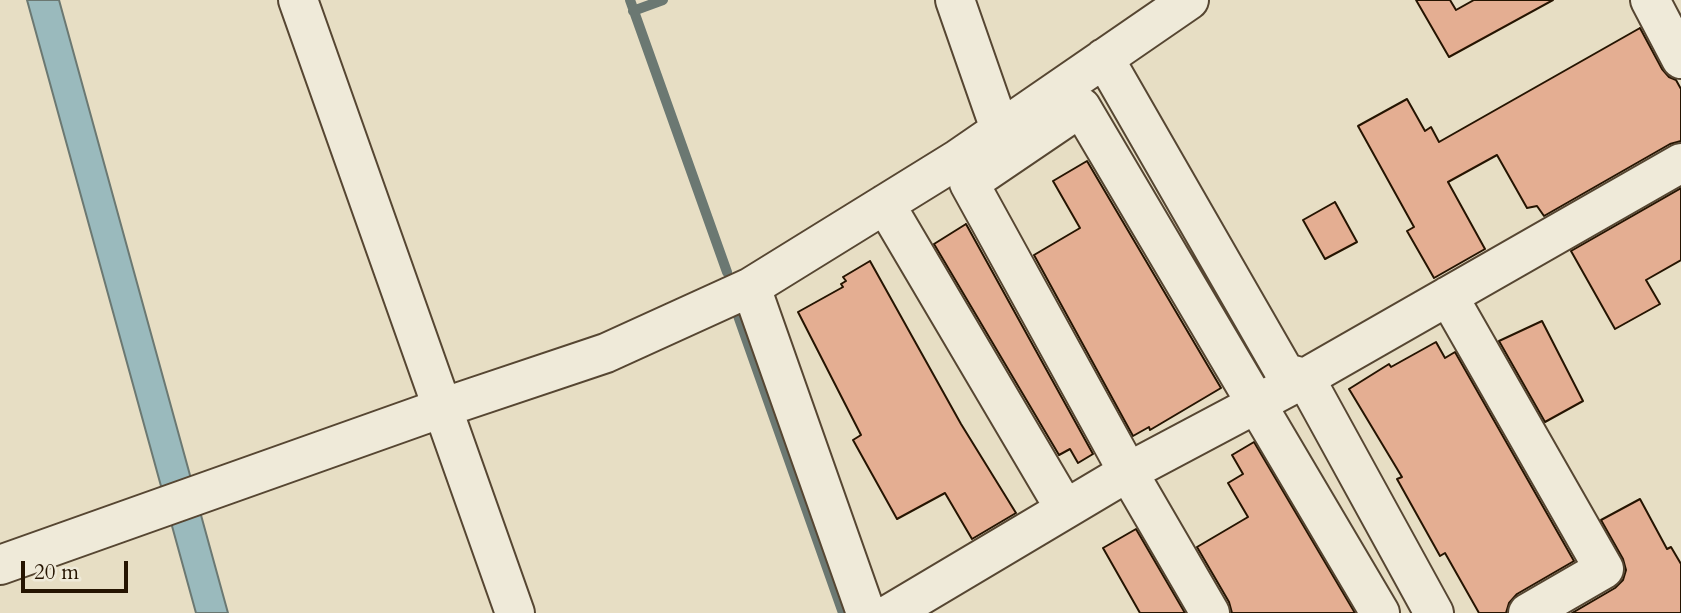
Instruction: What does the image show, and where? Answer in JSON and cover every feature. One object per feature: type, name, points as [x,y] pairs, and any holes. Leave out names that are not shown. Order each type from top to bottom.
[{"type":"street","points":[[298,0],[515,613]]},
{"type":"street","points":[[955,0],[1000,129]]},
{"type":"street","points":[[0,565],[442,408],[606,353],[751,287],[886,204],[1189,0]]},
{"type":"street","points":[[1650,0],[1681,59]]},
{"type":"street","points":[[1104,58],[1286,373],[1305,378],[1434,613]]},
{"type":"street","points":[[1210,613],[1128,472],[969,183],[1081,107],[1380,613]]},
{"type":"street","points":[[891,613],[1128,472],[1305,378],[1681,163]]},
{"type":"street","points":[[886,204],[1065,509]]},
{"type":"street","points":[[751,287],[866,613]]},
{"type":"street","points":[[1448,296],[1604,569],[1528,613]]},
{"type":"water","points":[[27,0],[59,0],[228,613],[196,613]]},
{"type":"building","points":[[1416,0],[1450,0],[1456,10],[1474,0],[1553,0],[1449,57]]},
{"type":"building","points":[[1640,28],[1662,69],[1676,80],[1681,89],[1681,141],[1670,144],[1544,216],[1537,206],[1527,208],[1497,155],[1448,182],[1485,249],[1434,278],[1407,231],[1414,227],[1358,126],[1407,99],[1425,131],[1431,127],[1439,142]]},
{"type":"building","points":[[1087,161],[1221,388],[1150,430],[1149,427],[1133,436],[1034,255],[1080,228],[1053,181]]},
{"type":"building","points":[[1681,188],[1681,260],[1646,280],[1660,304],[1615,329],[1571,251]]},
{"type":"building","points":[[1335,202],[1357,242],[1325,259],[1303,220]]},
{"type":"building","points":[[966,224],[1093,454],[1078,463],[1070,449],[1059,455],[934,244]]},
{"type":"building","points":[[870,261],[961,424],[1016,513],[972,539],[945,493],[897,519],[853,440],[861,435],[798,312],[843,287],[841,284],[846,281],[843,277]]},
{"type":"building","points":[[1542,321],[1583,401],[1545,422],[1499,341]]},
{"type":"building","points":[[1436,342],[1445,358],[1455,352],[1574,561],[1517,594],[1509,603],[1506,613],[1479,613],[1445,553],[1440,556],[1397,479],[1402,477],[1349,389],[1389,364],[1391,367]]},
{"type":"building","points":[[1254,442],[1355,613],[1232,613],[1229,602],[1197,547],[1248,517],[1228,483],[1243,474],[1232,455]]},
{"type":"building","points":[[1640,499],[1667,549],[1671,547],[1681,564],[1681,613],[1572,613],[1615,588],[1623,580],[1626,570],[1623,559],[1601,520]]},
{"type":"building","points":[[1136,529],[1185,613],[1140,613],[1103,548]]},
{"type":"waterway","points":[[630,0],[727,272]]},
{"type":"waterway","points":[[633,11],[663,0]]},
{"type":"waterway","points":[[736,310],[843,613]]}]
